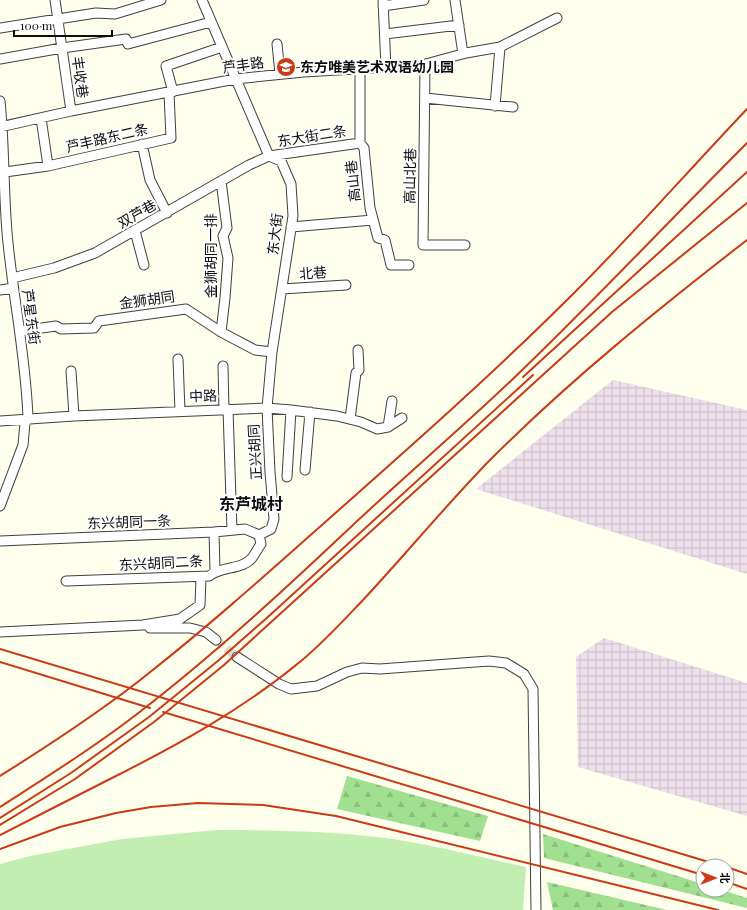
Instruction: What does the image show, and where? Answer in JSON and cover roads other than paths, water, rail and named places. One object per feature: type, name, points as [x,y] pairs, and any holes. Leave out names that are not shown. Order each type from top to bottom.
[{"type":"street","name":"丰收巷","points":[[55,0],[71,111]]},
{"type":"street","points":[[0,28],[96,13],[115,14],[161,0]]},
{"type":"street","name":"东大街","points":[[202,0],[269,156],[281,161],[291,184],[293,216],[272,352],[267,408]]},
{"type":"street","points":[[386,68],[383,3],[424,0]]},
{"type":"street","points":[[455,0],[463,54]]},
{"type":"street","name":"芦丰路","points":[[2,127],[71,111],[235,79],[280,74],[386,68],[425,64],[463,54],[500,47],[557,18]]},
{"type":"street","points":[[0,59],[62,48],[126,40],[128,44],[211,22]]},
{"type":"street","points":[[385,34],[459,25]]},
{"type":"street","points":[[277,44],[280,74]]},
{"type":"street","points":[[171,92],[166,66],[222,47]]},
{"type":"street","points":[[495,106],[500,47]]},
{"type":"street","name":"高山北巷","points":[[425,64],[423,245],[465,245]]},
{"type":"street","name":"高山巷","points":[[360,69],[360,143],[364,148],[370,208],[378,238],[385,240],[391,265],[409,265]]},
{"type":"street","name":"芦丰路东二条","points":[[5,172],[48,166],[171,138],[171,92]]},
{"type":"street","points":[[425,98],[513,107]]},
{"type":"street","name":"芦星东街","points":[[0,101],[8,241],[13,288],[20,331],[28,418],[23,445],[0,506]]},
{"type":"street","points":[[40,118],[48,166]]},
{"type":"street","name":"东大街二条","points":[[269,156],[360,143]]},
{"type":"street","points":[[142,144],[150,180],[166,213]]},
{"type":"street","name":"双芦巷","points":[[12,278],[54,268],[95,253],[249,165],[269,156]]},
{"type":"street","name":"金狮胡同一排","points":[[222,181],[228,228],[223,236],[228,258],[222,332]]},
{"type":"street","points":[[291,227],[373,220]]},
{"type":"street","points":[[135,231],[144,265]]},
{"type":"street","name":"北巷","points":[[282,289],[346,285]]},
{"type":"street","points":[[0,290],[13,288]]},
{"type":"street","name":"金狮胡同","points":[[20,331],[56,326],[61,329],[94,328],[99,321],[186,309],[222,332],[255,350],[272,352]]},
{"type":"street","points":[[350,420],[356,373],[360,370],[358,350]]},
{"type":"street","points":[[178,359],[180,411]]},
{"type":"street","points":[[223,366],[232,530]]},
{"type":"street","points":[[71,371],[74,416]]},
{"type":"street","points":[[388,427],[392,400]]},
{"type":"street","name":"中路","points":[[0,420],[267,408],[310,412],[361,422],[377,429],[388,427]]},
{"type":"street","name":"正兴胡同","points":[[259,534],[271,529],[274,518],[267,408]]},
{"type":"street","points":[[287,477],[291,410]]},
{"type":"street","points":[[305,470],[310,412]]},
{"type":"street","points":[[388,427],[402,418]]},
{"type":"street","name":"东兴胡同一条","points":[[0,541],[214,532],[245,529],[259,534]]},
{"type":"street","points":[[214,532],[215,571]]},
{"type":"street","name":"东兴胡同二条","points":[[66,581],[209,576],[215,571],[238,566],[251,559],[261,544],[259,534]]},
{"type":"street","points":[[0,632],[144,625],[180,619],[200,605],[201,577]]},
{"type":"street","points":[[144,625],[149,628],[157,629],[190,628],[206,632],[216,640]]},
{"type":"street","points":[[237,657],[279,684],[291,689],[318,686],[347,672],[362,668],[380,669],[489,661],[506,663],[524,674],[533,689],[536,910]]},
{"type":"tunnel","points":[[216,640],[237,657]]},
{"type":"railway","points":[[0,776],[95,714],[170,656],[253,586],[413,444],[478,385],[574,293],[618,248],[747,109]]},
{"type":"railway","points":[[0,807],[124,724],[169,689],[250,620],[517,375],[747,143]]},
{"type":"railway","points":[[523,377],[747,172]]},
{"type":"railway","points":[[0,825],[75,779],[154,722],[224,665],[612,312],[747,203]]},
{"type":"railway","points":[[0,835],[183,740],[232,711],[279,679],[309,654],[348,616],[474,477],[520,430],[615,346],[747,240]]},
{"type":"railway","points":[[0,818],[71,773],[149,717],[219,660],[533,375]]},
{"type":"railway","points":[[0,649],[695,858]]},
{"type":"railway","points":[[0,662],[150,708]]},
{"type":"railway","points":[[163,712],[695,873]]},
{"type":"railway","points":[[0,849],[60,827],[116,813],[151,807],[198,803],[263,805],[336,816],[718,910]]},
{"type":"railway","points":[[735,870],[747,874]]},
{"type":"railway","points":[[735,885],[747,889]]},
{"type":"place","name":"东方唯美艺术双语幼儿园","points":[[286,67]]},
{"type":"district","name":"东芦城村","points":[[251,504]]}]
